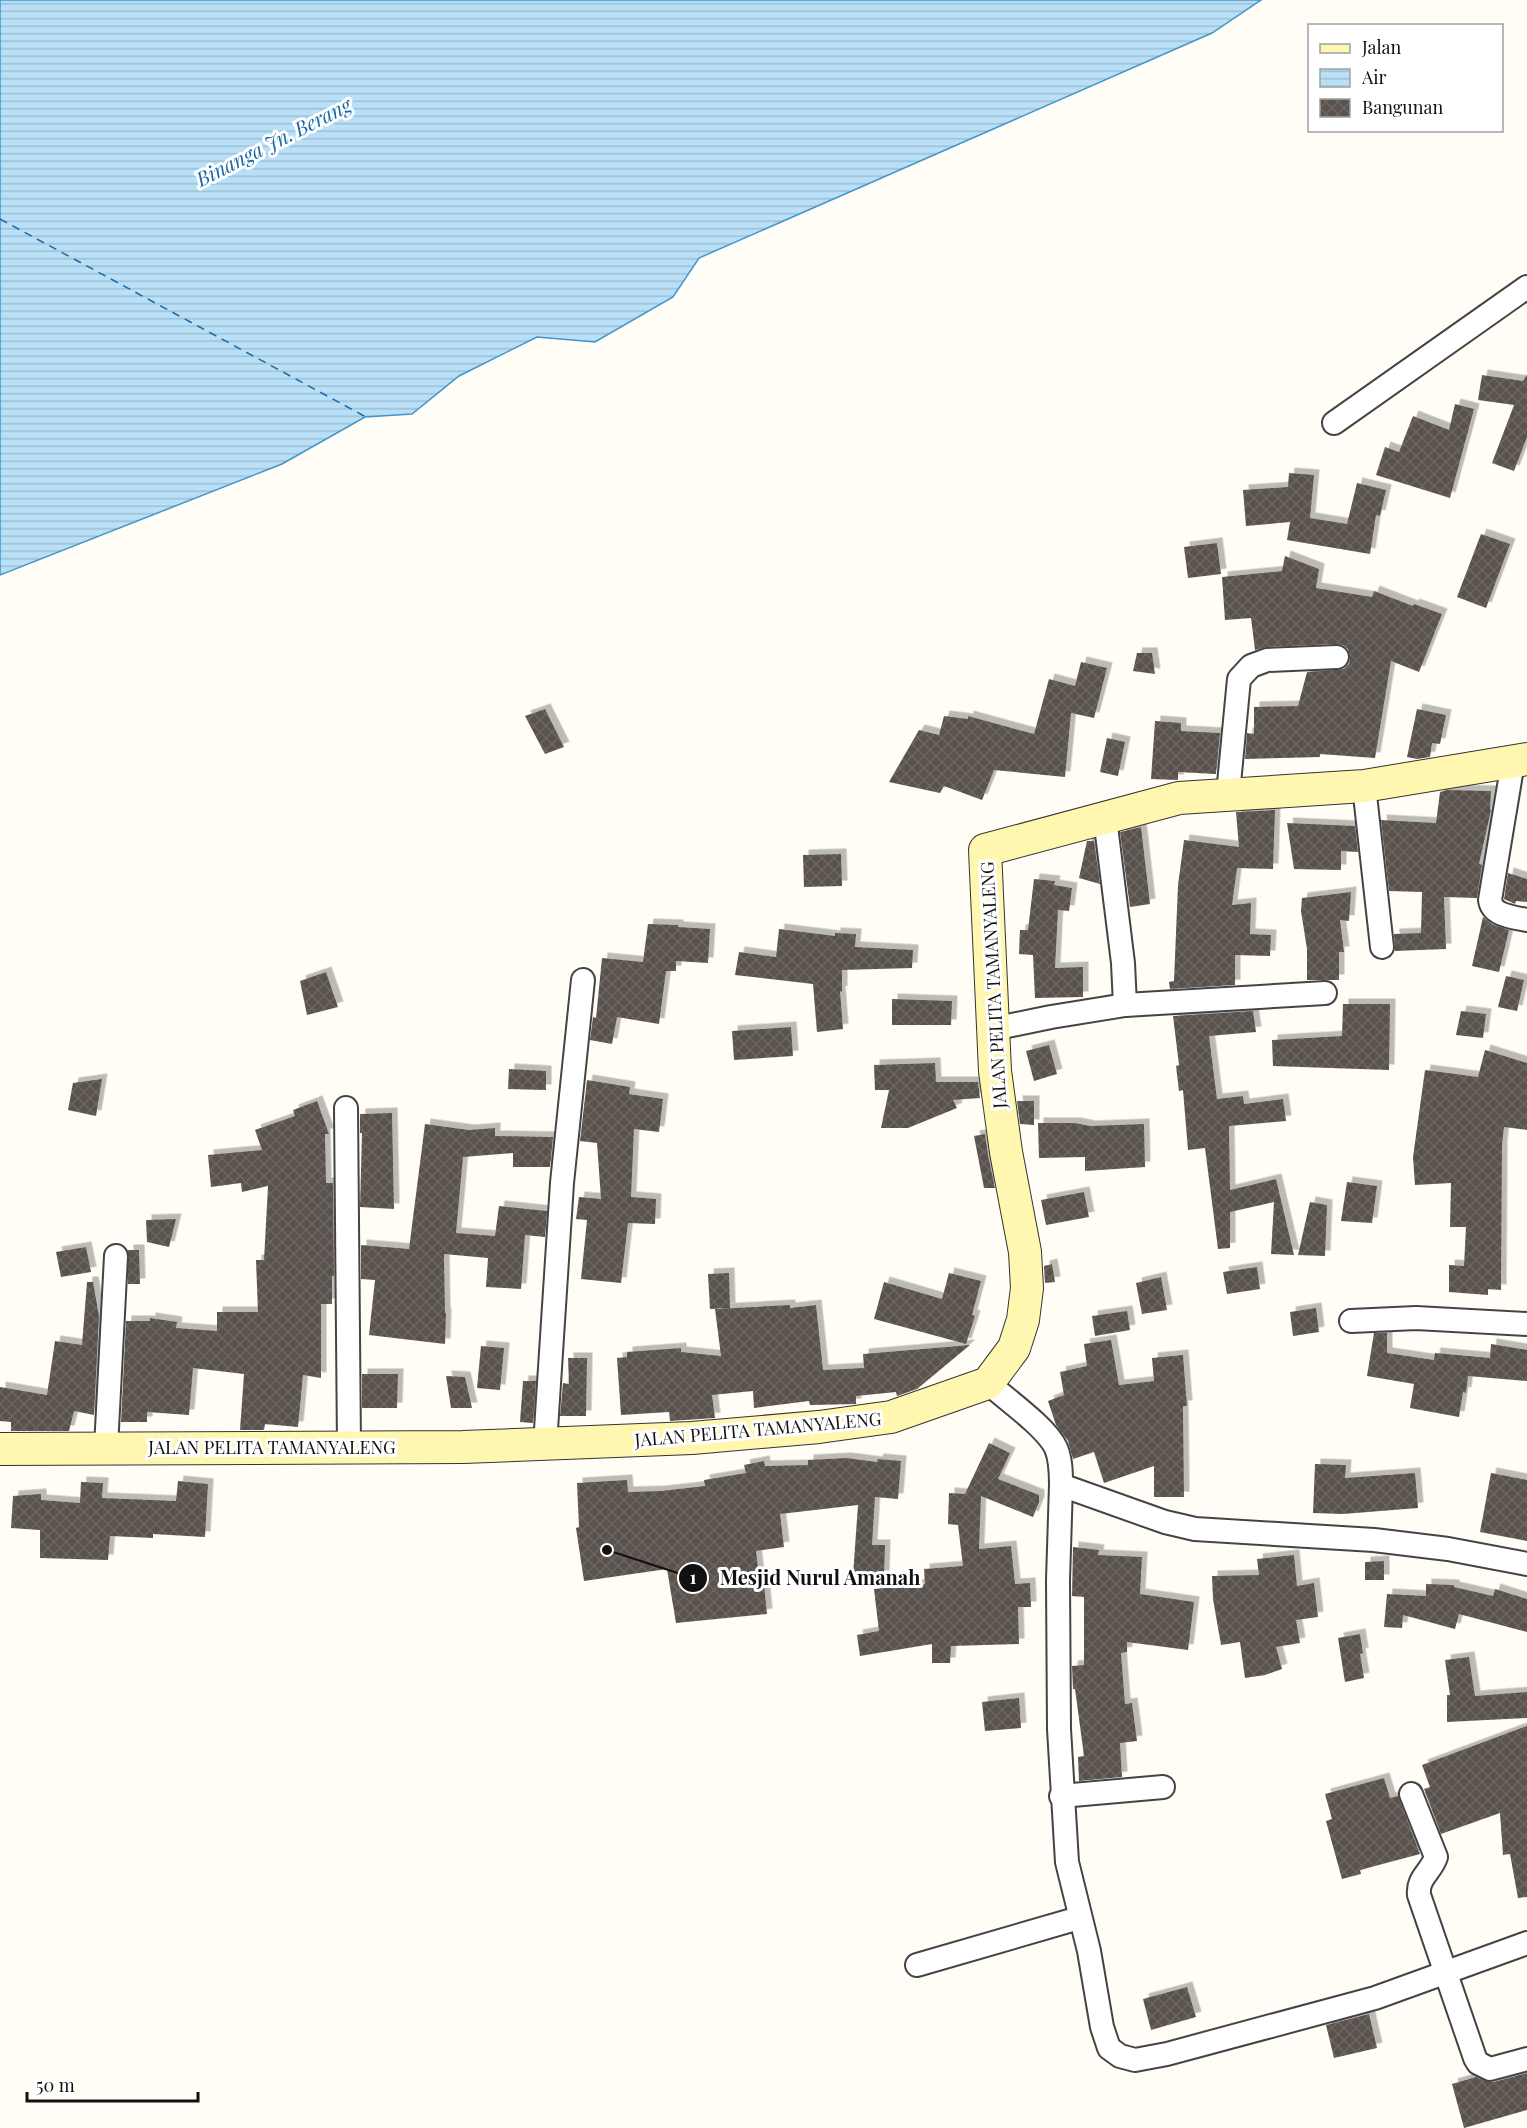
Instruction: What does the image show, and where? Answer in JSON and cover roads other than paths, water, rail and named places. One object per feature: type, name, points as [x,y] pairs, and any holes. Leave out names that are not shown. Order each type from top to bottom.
[{"type":"street","points":[[1334,423],[1527,287]]},
{"type":"street","points":[[1228,794],[1239,679],[1251,666],[1267,660],[1337,657]]},
{"type":"street","points":[[1520,761],[1490,900],[1491,908],[1495,911],[1527,920]]},
{"type":"street","name":"JALAN PELITA TAMANYALENG","points":[[0,1449],[545,1445],[692,1438],[819,1427],[891,1417],[988,1383],[1014,1348],[1023,1320],[1027,1288],[1025,1252],[1000,1115],[993,1029],[985,850],[1179,798],[1364,786],[1520,761]]},
{"type":"street","points":[[1364,786],[1382,947]]},
{"type":"street","points":[[1106,818],[1123,963],[1125,1005]]},
{"type":"street","points":[[545,1445],[562,1183],[583,980]]},
{"type":"street","points":[[993,1029],[1125,1005],[1325,993]]},
{"type":"street","points":[[346,1108],[349,1447]]},
{"type":"street","points":[[106,1448],[116,1256]]},
{"type":"street","points":[[1351,1321],[1416,1318],[1527,1324]]},
{"type":"street","points":[[988,1383],[1049,1436],[1060,1460],[1058,1603],[1061,1796],[1067,1862],[1089,1951],[1102,2026],[1109,2048],[1120,2056],[1135,2060],[1167,2054],[1375,1998],[1527,1943]]},
{"type":"street","points":[[1061,1485],[1164,1522],[1196,1529],[1374,1540],[1448,1549],[1527,1564]]},
{"type":"street","points":[[1061,1796],[1163,1787]]},
{"type":"street","points":[[1411,1794],[1435,1853],[1434,1862],[1418,1888],[1478,2063],[1490,2068],[1527,2059]]},
{"type":"street","points":[[917,1965],[1079,1918]]},
{"type":"water","name":"Binanga Jn. Berang","points":[[0,0],[1261,0],[1212,33],[699,258],[673,297],[595,342],[537,337],[459,376],[412,414],[365,417],[282,464],[0,575]]},
{"type":"place","name":"Mesjid Nurul Amanah","points":[[607,1550]]}]
